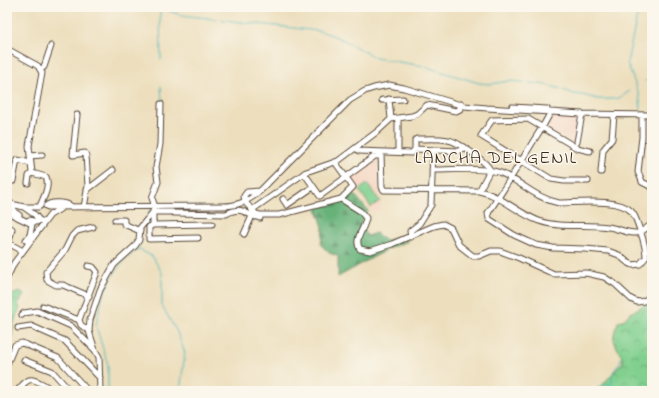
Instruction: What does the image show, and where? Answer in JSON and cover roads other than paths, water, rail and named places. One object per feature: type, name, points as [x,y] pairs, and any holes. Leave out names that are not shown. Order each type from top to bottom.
[{"type":"street","points":[[40,69],[44,68],[51,46]]},
{"type":"street","points":[[7,48],[28,59],[40,69],[42,77],[36,102],[29,146],[32,173],[29,176],[28,183]]},
{"type":"street","points":[[7,204],[24,207],[43,206],[65,208],[84,207],[154,209],[233,206],[245,202],[260,191],[350,100],[366,91],[382,86],[396,86],[461,104],[487,108],[550,113],[652,115]]},
{"type":"street","points":[[389,99],[391,119]]},
{"type":"street","points":[[382,100],[402,99]]},
{"type":"street","points":[[153,225],[154,209],[152,198],[158,182],[156,167],[160,144],[161,104]]},
{"type":"street","points":[[461,104],[628,115]]},
{"type":"street","points":[[252,210],[304,174],[335,162],[356,148],[391,119],[417,114],[427,105],[456,111],[460,109],[461,104]]},
{"type":"street","points":[[531,108],[550,113],[567,110]]},
{"type":"street","points":[[432,170],[490,170],[501,173],[510,178],[538,196],[552,201],[613,203],[623,205],[635,216],[644,239],[646,257],[642,262],[636,265],[630,264],[619,255],[608,251],[553,248],[536,245],[521,240],[489,219],[488,213],[498,198],[510,178],[521,161],[550,113]]},
{"type":"street","points":[[577,145],[582,114]]},
{"type":"street","points":[[77,115],[73,155],[85,153],[86,155],[87,190],[84,207]]},
{"type":"street","points":[[601,172],[603,150],[612,140],[614,115]]},
{"type":"street","points":[[642,115],[642,137],[638,172],[642,182],[652,187]]},
{"type":"street","points":[[398,118],[398,152]]},
{"type":"street","points":[[588,181],[564,181],[551,179],[481,136],[492,120],[528,119],[590,151]]},
{"type":"street","points":[[415,149],[415,140],[417,139],[449,140],[472,153],[485,163],[490,170]]},
{"type":"street","points":[[356,148],[359,151],[381,154]]},
{"type":"street","points":[[304,174],[320,196],[375,156],[398,152],[412,152],[415,149],[459,151],[463,148]]},
{"type":"street","points":[[411,237],[410,231],[419,224],[431,205],[433,150]]},
{"type":"street","points":[[381,154],[382,189],[479,191],[488,193],[534,219],[548,224],[594,225],[620,229],[636,234],[652,224]]},
{"type":"street","points":[[30,156],[42,155]]},
{"type":"street","points":[[13,181],[17,160],[31,162]]},
{"type":"street","points":[[245,202],[256,214],[272,215],[291,212],[341,199],[354,187],[335,162]]},
{"type":"street","points":[[87,190],[113,170]]},
{"type":"street","points":[[479,191],[490,170]]},
{"type":"street","points":[[32,173],[46,177],[47,179],[43,206],[50,215]]},
{"type":"street","points":[[283,199],[287,206],[313,187]]},
{"type":"street","points":[[341,199],[360,211],[366,218],[366,224],[358,237],[358,245],[360,249],[370,251],[411,237],[434,226],[446,225],[451,228],[456,242],[473,256],[482,255],[491,251],[500,251],[554,274],[586,273],[604,277],[615,284],[631,299],[637,302],[644,301],[652,295]]},
{"type":"street","points":[[36,215],[36,211],[50,203],[69,204],[73,207]]},
{"type":"street","points":[[13,205],[14,212],[31,221],[46,221]]},
{"type":"street","points":[[24,207],[36,215],[39,220],[38,231]]},
{"type":"street","points":[[7,278],[8,271],[50,215],[65,208]]},
{"type":"street","points":[[154,209],[173,212],[226,214],[234,210],[242,210],[252,216],[265,219],[272,215]]},
{"type":"street","points":[[94,350],[89,330],[90,320],[100,290],[114,264],[135,246],[138,240],[140,228],[154,209]]},
{"type":"street","points":[[7,212],[32,224],[30,235],[26,240],[29,243]]},
{"type":"street","points":[[244,234],[252,216]]},
{"type":"street","points":[[115,220],[124,220],[124,224],[140,231]]},
{"type":"street","points":[[198,238],[149,239],[149,227],[153,225],[212,224]]},
{"type":"street","points":[[7,226],[12,229],[9,242],[10,244],[23,251]]},
{"type":"street","points":[[88,296],[63,285],[56,285],[47,280],[46,272],[66,250],[72,236],[77,231],[93,227]]},
{"type":"street","points":[[79,320],[97,272],[93,267],[88,266]]},
{"type":"street","points":[[43,306],[79,320],[81,325],[89,330]]},
{"type":"street","points":[[22,315],[24,313],[37,311],[71,326],[99,357],[100,391]]},
{"type":"street","points":[[18,328],[31,326],[65,341],[100,378]]},
{"type":"street","points":[[7,364],[15,345],[22,343],[58,358],[88,391]]},
{"type":"street","points":[[24,360],[52,371],[70,391]]},
{"type":"street","points":[[17,391],[30,380],[47,386],[52,391]]},
{"type":"waterway","points":[[161,60],[160,13],[162,7]]},
{"type":"waterway","points":[[639,7],[627,63],[639,94],[641,109]]},
{"type":"waterway","points":[[164,9],[181,15],[319,31],[345,41],[376,58],[423,66],[479,83],[490,84],[510,81],[541,84],[574,94],[598,99],[619,98],[630,91]]},
{"type":"waterway","points":[[645,81],[652,78]]},
{"type":"waterway","points":[[161,86],[162,102]]},
{"type":"waterway","points":[[148,214],[151,208]]},
{"type":"waterway","points":[[108,391],[108,365],[96,326],[102,298],[110,280],[125,259],[139,249],[139,243]]},
{"type":"waterway","points":[[140,250],[152,256],[162,273],[162,306],[177,332],[185,353],[180,391]]},
{"type":"waterway","points":[[593,391],[603,385],[610,385],[612,383],[612,374],[621,358]]},
{"type":"district","name":"LANCHA DEL GENIL","points":[[496,159]]}]
